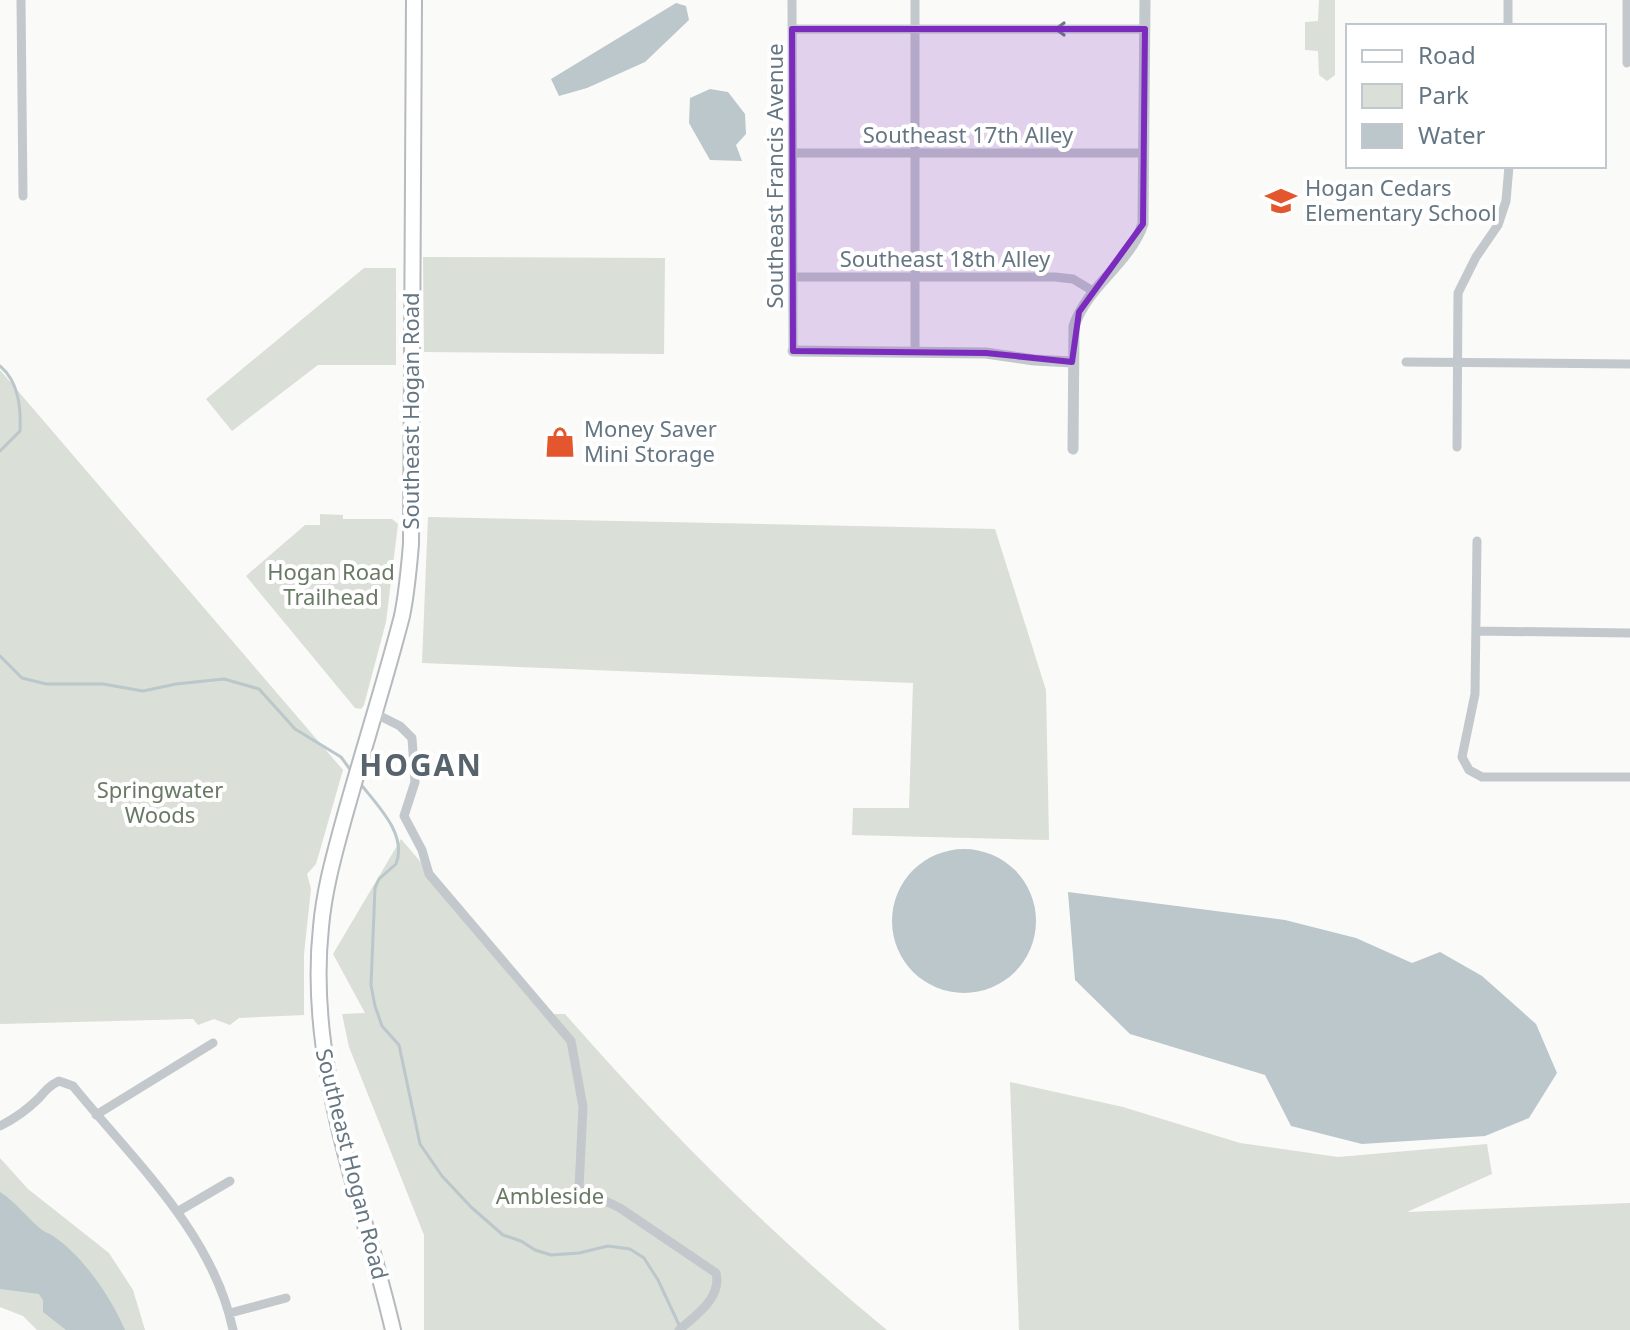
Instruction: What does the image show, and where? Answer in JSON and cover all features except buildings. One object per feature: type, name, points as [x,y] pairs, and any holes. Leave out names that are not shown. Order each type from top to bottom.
[{"type":"main road","name":"Southeast Hogan Road","points":[[393,1330],[336,1118],[323,1051],[318,956],[324,902],[352,789],[402,615],[411,544],[414,0]]},
{"type":"street","points":[[21,0],[23,196]]},
{"type":"street","name":"Southeast Francis Avenue","points":[[792,0],[793,351]]},
{"type":"street","points":[[915,0],[915,351]]},
{"type":"street","points":[[1073,449],[1074,326],[1093,291],[1139,237],[1144,211],[1145,0]]},
{"type":"street","points":[[1508,0],[1508,24]]},
{"type":"street","points":[[1627,0],[1627,63]]},
{"type":"street","points":[[792,29],[1145,29]]},
{"type":"street","name":"Southeast 17th Alley","points":[[793,153],[1144,153]]},
{"type":"street","points":[[1457,447],[1458,293],[1476,257],[1498,225],[1506,201],[1509,168]]},
{"type":"street","name":"Southeast 18th Alley","points":[[793,277],[1064,277],[1093,291]]},
{"type":"street","points":[[793,351],[986,353],[1072,362]]},
{"type":"street","points":[[1406,362],[1630,364]]},
{"type":"street","points":[[1477,541],[1474,701],[1462,753],[1465,765],[1482,777],[1630,777]]},
{"type":"street","points":[[1476,631],[1630,633]]},
{"type":"street","points":[[374,713],[406,730],[412,738],[415,782],[404,816],[422,850],[429,874],[571,1041],[583,1107],[579,1188],[620,1208],[716,1273],[718,1286],[703,1308],[679,1330]]},
{"type":"street","points":[[96,1115],[213,1043]]},
{"type":"street","points":[[0,1126],[15,1119],[48,1086],[59,1081],[73,1086],[177,1212],[215,1274],[233,1330]]},
{"type":"street","points":[[177,1212],[230,1181]]},
{"type":"street","points":[[230,1313],[286,1298]]},
{"type":"highlighted area","points":[[792,29],[1145,29],[1143,224],[1079,312],[1072,362],[986,353],[793,351]]},
{"type":"green space","points":[[1319,0],[1335,0],[1335,75],[1327,81],[1319,75],[1318,51],[1305,50],[1305,22],[1318,21]]},
{"type":"green space","points":[[423,257],[665,258],[664,354],[424,352]]},
{"type":"green space","points":[[364,268],[396,268],[396,365],[318,365],[232,431],[206,399]]},
{"type":"green space","name":"Springwater Woods","points":[[0,370],[343,770],[316,864],[307,874],[311,889],[304,954],[304,1015],[239,1018],[230,1025],[214,1019],[198,1025],[193,1019],[0,1024]]},
{"type":"green space","name":"Hogan Road Trailhead","points":[[320,514],[343,515],[343,519],[392,519],[398,524],[386,622],[361,709],[355,708],[246,576],[305,525],[320,525]]},
{"type":"green space","points":[[428,517],[995,529],[1046,690],[1049,840],[852,835],[853,808],[909,808],[913,683],[422,663]]},
{"type":"green space","name":"Ambleside","points":[[401,839],[551,1014],[565,1014],[720,1179],[887,1330],[424,1330],[424,1235],[349,1047],[342,1014],[365,1013],[333,954]]},
{"type":"green space","points":[[1010,1082],[1123,1107],[1240,1143],[1338,1157],[1487,1144],[1492,1174],[1407,1212],[1630,1203],[1630,1330],[1019,1330]]},
{"type":"green space","points":[[0,1158],[28,1189],[109,1253],[133,1290],[145,1330],[37,1330],[23,1316],[0,1307]]},
{"type":"water","points":[[676,3],[686,6],[689,20],[645,62],[587,88],[559,96],[551,79]]},
{"type":"water","points":[[710,89],[728,92],[745,114],[746,134],[736,145],[742,161],[710,160],[689,123],[690,98]]},
{"type":"water","points":[[964,849],[992,854],[1015,870],[1031,893],[1036,921],[1031,949],[1015,972],[992,988],[964,993],[936,988],[913,972],[897,949],[892,921],[897,893],[913,870],[936,854]]},
{"type":"water","points":[[1068,892],[1285,920],[1356,938],[1412,963],[1440,952],[1482,976],[1536,1024],[1557,1073],[1529,1118],[1485,1136],[1362,1144],[1291,1126],[1265,1075],[1130,1034],[1075,980]]},
{"type":"water","points":[[0,1192],[42,1230],[75,1254],[104,1291],[125,1330],[66,1330],[43,1312],[43,1300],[39,1294],[0,1289]]},
{"type":"waterway","points":[[0,366],[15,388],[20,422],[20,431],[0,451]]},
{"type":"waterway","points":[[0,656],[22,678],[46,684],[103,684],[143,691],[224,679],[259,689],[295,729],[341,757],[352,772]]},
{"type":"waterway","points":[[359,782],[388,820],[398,842],[396,864],[379,879],[375,888],[371,985],[382,1026],[399,1045],[420,1144],[442,1176],[503,1235],[551,1255],[608,1246],[630,1249],[644,1258],[680,1327]]},
{"type":"place","name":"Hogan Cedars Elementary School","points":[[1281,201]]},
{"type":"place","name":"Money Saver Mini Storage","points":[[560,442]]},
{"type":"district","name":"HOGAN","points":[[421,766]]}]
